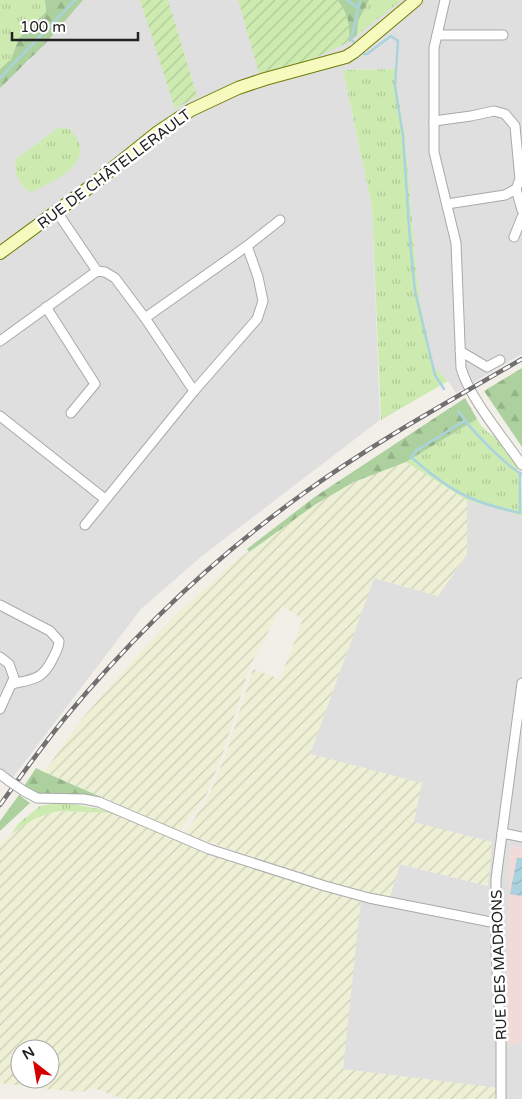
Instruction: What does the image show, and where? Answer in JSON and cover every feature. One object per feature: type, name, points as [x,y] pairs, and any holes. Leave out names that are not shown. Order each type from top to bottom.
[{"type":"main road","name":"RUE DE CHÂTELLERAULT","points":[[0,253],[57,212],[173,121],[210,100],[238,88],[346,57],[416,0]]},
{"type":"street","points":[[445,0],[434,48],[434,152],[456,244],[461,368],[467,383],[522,465]]},
{"type":"street","points":[[437,35],[504,35]]},
{"type":"street","points":[[434,121],[494,111],[505,114],[515,126],[520,179],[516,189],[522,210]]},
{"type":"street","points":[[447,204],[505,195],[516,189]]},
{"type":"street","points":[[57,212],[97,271]]},
{"type":"street","points":[[514,236],[522,217]]},
{"type":"street","points":[[145,318],[247,246],[280,220]]},
{"type":"street","points":[[85,525],[194,391],[257,319],[262,301],[258,277],[247,246]]},
{"type":"street","points":[[0,341],[97,271],[105,272],[115,278],[145,318],[194,391]]},
{"type":"street","points":[[46,307],[95,384],[71,413]]},
{"type":"street","points":[[460,352],[487,367],[500,360]]},
{"type":"street","points":[[0,416],[106,499]]},
{"type":"street","points":[[0,605],[50,631],[59,641],[59,647],[46,672],[33,679],[12,684]]},
{"type":"street","points":[[0,657],[9,664],[13,672],[12,684],[0,709]]},
{"type":"street","name":"RUE DES MADRONS","points":[[501,1099],[501,1041],[496,952],[496,879],[522,683]]},
{"type":"street","points":[[0,774],[24,791],[38,798],[79,798],[99,802],[209,849],[351,893],[416,908],[496,923]]},
{"type":"street","points":[[502,833],[522,837]]},
{"type":"shaded area","points":[[79,0],[522,0],[522,354],[456,393],[448,381],[434,367],[420,302],[416,269],[405,135],[396,81],[398,69],[343,70],[372,207],[380,420],[202,556],[141,609],[8,784],[0,779],[0,86],[29,61],[64,14]]},
{"type":"shaded area","points":[[467,500],[522,516],[522,848],[510,846],[506,1044],[522,1043],[522,1099],[498,1099],[498,1088],[343,1070],[349,985],[362,894],[399,864],[488,886],[414,822],[421,783],[310,754],[374,578],[438,596],[467,554]]},
{"type":"shaded area","points":[[510,846],[522,848],[522,1043],[506,1044]]},
{"type":"green space","points":[[0,0],[45,0],[46,12],[19,38],[11,59],[0,69]]},
{"type":"green space","points":[[45,0],[83,0],[45,44],[0,88],[0,69],[11,59],[19,38],[46,12]]},
{"type":"green space","points":[[140,0],[168,0],[197,96],[175,109]]},
{"type":"green space","points":[[238,0],[337,0],[348,19],[349,42],[308,61],[259,73]]},
{"type":"green space","points":[[337,0],[369,0],[358,21],[357,35],[349,42],[348,20]]},
{"type":"green space","points":[[369,0],[402,0],[357,35],[358,21]]},
{"type":"green space","points":[[398,69],[396,81],[405,135],[420,302],[434,367],[448,381],[381,420],[372,207],[343,70]]},
{"type":"green space","points":[[58,128],[70,129],[76,137],[80,152],[78,160],[57,179],[32,192],[27,190],[20,183],[16,173],[16,159]]},
{"type":"green space","points":[[522,368],[522,447],[484,391]]},
{"type":"green space","points":[[465,398],[477,419],[406,462],[354,482],[316,504],[249,552],[247,549],[316,496]]},
{"type":"green space","points":[[477,419],[485,429],[502,443],[514,459],[520,477],[522,516],[467,500],[406,462]]},
{"type":"green space","points":[[406,462],[467,500],[467,554],[438,596],[374,578],[310,754],[422,783],[414,822],[492,842],[488,886],[400,864],[389,900],[362,894],[184,834],[208,798],[227,751],[253,669],[280,679],[303,619],[282,606],[250,666],[224,750],[206,796],[180,831],[44,772],[81,720],[133,660],[175,615],[234,562],[316,504],[354,482]]},
{"type":"green space","points":[[36,768],[101,797],[94,798],[65,793],[42,795],[33,793],[24,786]]},
{"type":"green space","points":[[19,795],[30,803],[0,831],[0,821]]},
{"type":"green space","points":[[61,802],[112,813],[58,811],[36,818],[11,834],[19,823],[40,806]]},
{"type":"green space","points":[[58,811],[112,813],[199,849],[361,899],[343,1069],[499,1088],[498,1099],[131,1099],[120,1098],[94,1088],[81,1092],[45,1089],[60,1089],[60,1039],[10,1039],[10,1084],[0,1083],[0,843],[36,818]]},
{"type":"water","points":[[517,858],[522,858],[522,896],[510,894]]},
{"type":"waterway","points":[[0,78],[75,0]]},
{"type":"waterway","points":[[347,0],[358,8]]},
{"type":"waterway","points":[[354,42],[351,40],[360,0]]},
{"type":"waterway","points":[[364,54],[367,54],[391,36],[398,41],[395,86],[403,136],[415,291],[435,375],[444,389]]},
{"type":"waterway","points":[[459,412],[488,446],[522,474]]},
{"type":"waterway","points":[[464,421],[417,450],[411,457],[438,479],[474,500],[520,513],[520,473]]},
{"type":"railway","points":[[0,805],[56,729],[119,656],[177,598],[239,543],[304,493],[357,457],[411,423],[522,359]]}]
